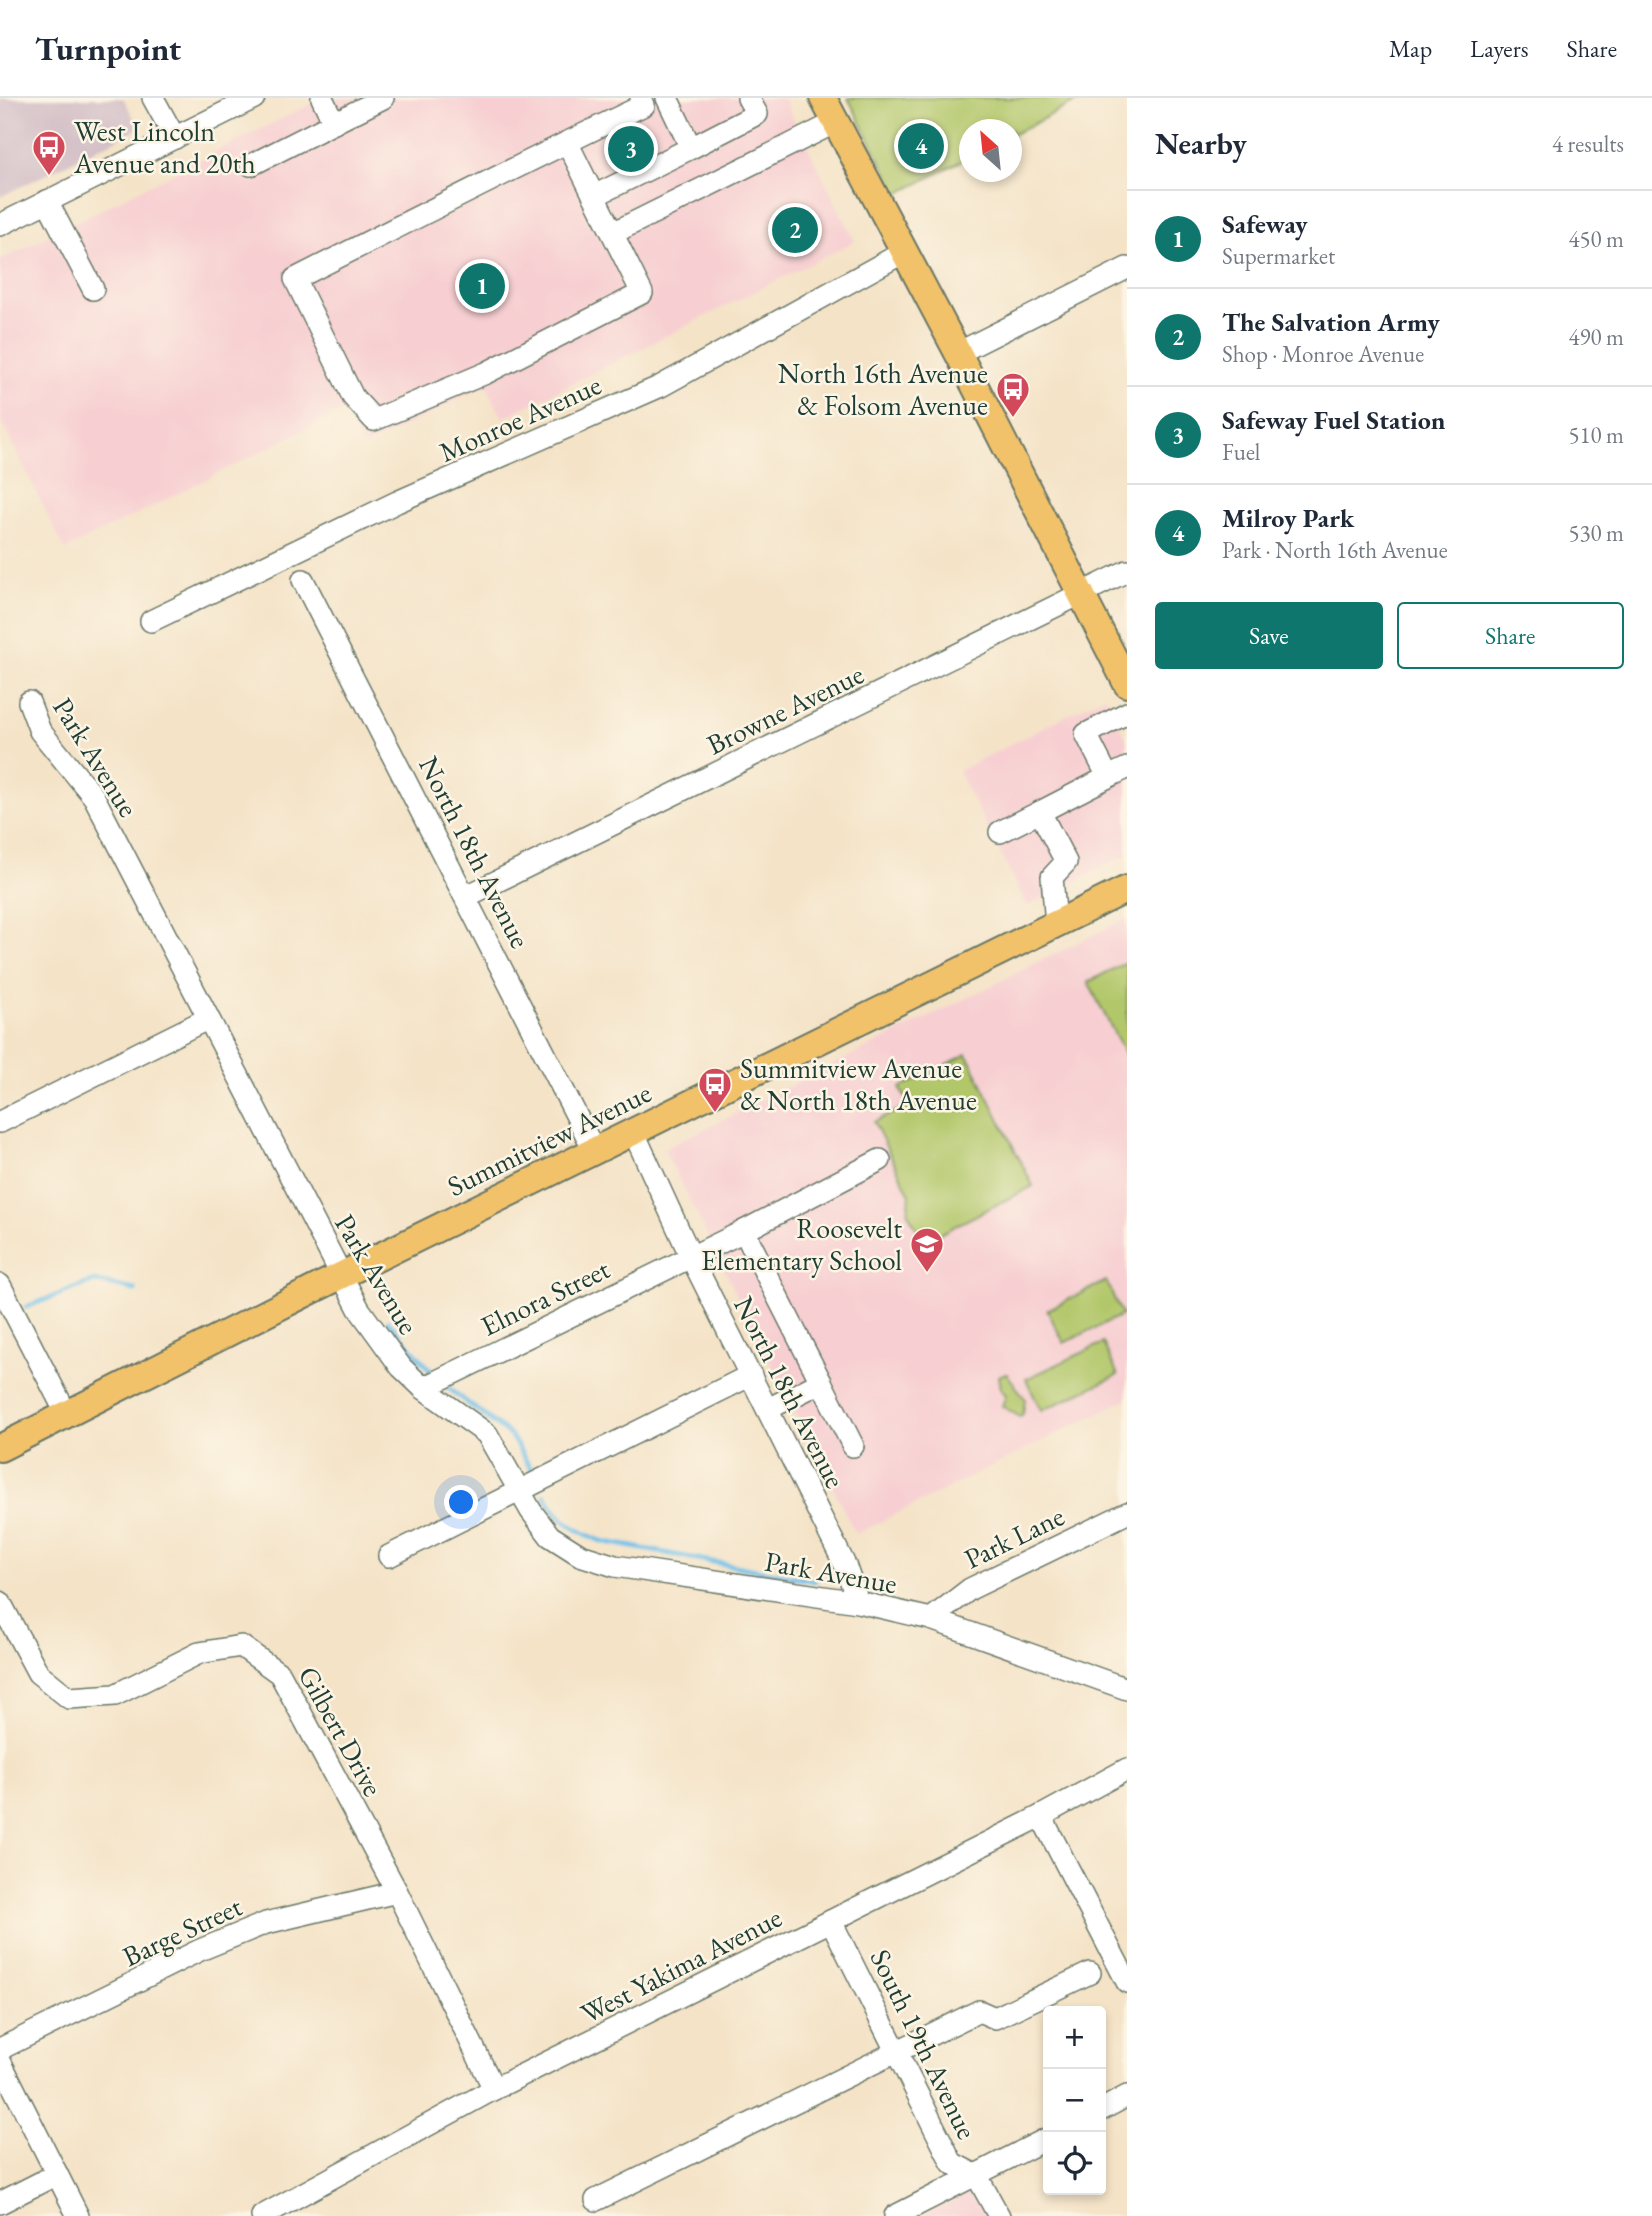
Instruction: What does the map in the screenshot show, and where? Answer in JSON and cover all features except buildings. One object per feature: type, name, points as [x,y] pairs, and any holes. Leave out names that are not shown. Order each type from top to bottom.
[{"type":"main road","points":[[823,98],[958,353],[1127,684]]},
{"type":"main road","name":"Summitview Avenue","points":[[0,1448],[340,1276],[1127,890]]},
{"type":"street","points":[[153,98],[175,138]]},
{"type":"street","points":[[0,225],[254,98]]},
{"type":"street","points":[[322,98],[334,123]]},
{"type":"street","points":[[251,165],[383,98]]},
{"type":"street","points":[[667,98],[691,148]]},
{"type":"street","points":[[594,197],[757,114],[748,98]]},
{"type":"street","points":[[567,142],[642,293],[486,373],[374,420],[353,397],[295,279],[647,100]]},
{"type":"street","points":[[613,233],[836,122]]},
{"type":"street","points":[[47,201],[93,289]]},
{"type":"street","name":"Monroe Avenue","points":[[151,621],[397,502],[660,386],[904,252]]},
{"type":"street","points":[[958,353],[1127,268]]},
{"type":"street","name":"Browne Avenue","points":[[467,897],[1127,571]]},
{"type":"street","name":"North 18th Avenue","points":[[303,580],[595,1152]]},
{"type":"street","name":"Park Avenue","points":[[29,702],[40,731],[94,797],[340,1276],[377,1336],[434,1383],[487,1434],[550,1536],[580,1555],[615,1566],[858,1602],[931,1619],[1127,1689]]},
{"type":"street","points":[[1108,777],[1086,734],[1127,713]]},
{"type":"street","points":[[1000,832],[1127,768]]},
{"type":"street","points":[[1040,812],[1066,862],[1052,877],[1056,924]]},
{"type":"street","points":[[0,1122],[207,1019]]},
{"type":"street","name":"North 18th Avenue","points":[[634,1133],[691,1256],[845,1565],[858,1602]]},
{"type":"street","name":"Elnora Street","points":[[434,1383],[744,1231],[880,1160]]},
{"type":"street","points":[[744,1231],[853,1447]]},
{"type":"street","points":[[0,1285],[66,1413]]},
{"type":"street","points":[[389,1556],[751,1375]]},
{"type":"street","points":[[768,1409],[821,1382]]},
{"type":"street","name":"Park Lane","points":[[931,1619],[970,1590],[1127,1513]]},
{"type":"street","name":"Gilbert Drive","points":[[0,1602],[38,1673],[69,1698],[115,1695],[199,1653],[241,1646],[280,1674],[397,1892],[494,2090]]},
{"type":"street","name":"West Yakima Avenue","points":[[262,2216],[494,2090],[1041,1816],[1127,1769]]},
{"type":"street","points":[[1041,1816],[1127,1982]]},
{"type":"street","name":"Barge Street","points":[[0,2049],[201,1950],[266,1923],[397,1892]]},
{"type":"street","name":"South 19th Avenue","points":[[831,1921],[952,2163],[977,2176],[999,2216]]},
{"type":"street","points":[[596,2200],[979,2011],[995,2018],[1090,1973]]},
{"type":"street","points":[[0,2061],[78,2216]]},
{"type":"street","points":[[1106,2107],[1127,2096]]},
{"type":"street","points":[[895,2216],[1043,2141]]},
{"type":"street","points":[[0,2203],[57,2174]]},
{"type":"shaded area","points":[[0,98],[123,98],[139,128],[0,197]]},
{"type":"shaded area","points":[[323,98],[783,98],[855,241],[503,418],[486,385],[363,447],[344,410],[65,550],[0,419],[0,260]]},
{"type":"shaded area","points":[[1105,696],[1127,740],[1127,855],[1027,906],[958,771]]},
{"type":"shaded area","name":"Roosevelt Elementary School","points":[[1127,918],[1127,1399],[856,1534],[664,1149]]},
{"type":"shaded area","points":[[977,2189],[991,2216],[922,2216]]},
{"type":"green space","points":[[848,98],[1083,98],[1022,130],[1022,119],[959,119],[959,162],[898,194]]},
{"type":"green space","points":[[1127,962],[1127,1058],[1088,982]]},
{"type":"green space","points":[[967,1054],[1033,1186],[924,1242],[908,1213],[910,1195],[874,1122],[909,1105],[900,1088]]},
{"type":"green space","points":[[1106,1281],[1122,1315],[1064,1343],[1047,1310]]},
{"type":"green space","points":[[1103,1343],[1118,1375],[1041,1411],[1026,1379]]},
{"type":"green space","points":[[1007,1374],[1025,1399],[1020,1417],[1002,1406],[1006,1395],[1001,1389],[999,1376]]},
{"type":"waterway","points":[[26,1307],[94,1281],[135,1290]]},
{"type":"waterway","points":[[388,1321],[436,1377]]},
{"type":"waterway","points":[[443,1384],[511,1436],[531,1469]]},
{"type":"waterway","points":[[545,1495],[568,1524],[601,1541],[815,1581]]},
{"type":"place","name":"Milroy Park","points":[[921,146]]},
{"type":"place","name":"Safeway Fuel Station","points":[[631,149]]},
{"type":"place","name":"West Lincoln Avenue and 20th","points":[[49,177]]},
{"type":"place","name":"The Salvation Army","points":[[795,230]]},
{"type":"place","name":"Safeway","points":[[482,286]]},
{"type":"place","name":"North 16th Avenue & Folsom Avenue","points":[[1013,419]]},
{"type":"place","name":"Summitview Avenue & North 18th Avenue","points":[[715,1114]]},
{"type":"place","name":"Roosevelt Elementary School","points":[[927,1274]]}]
